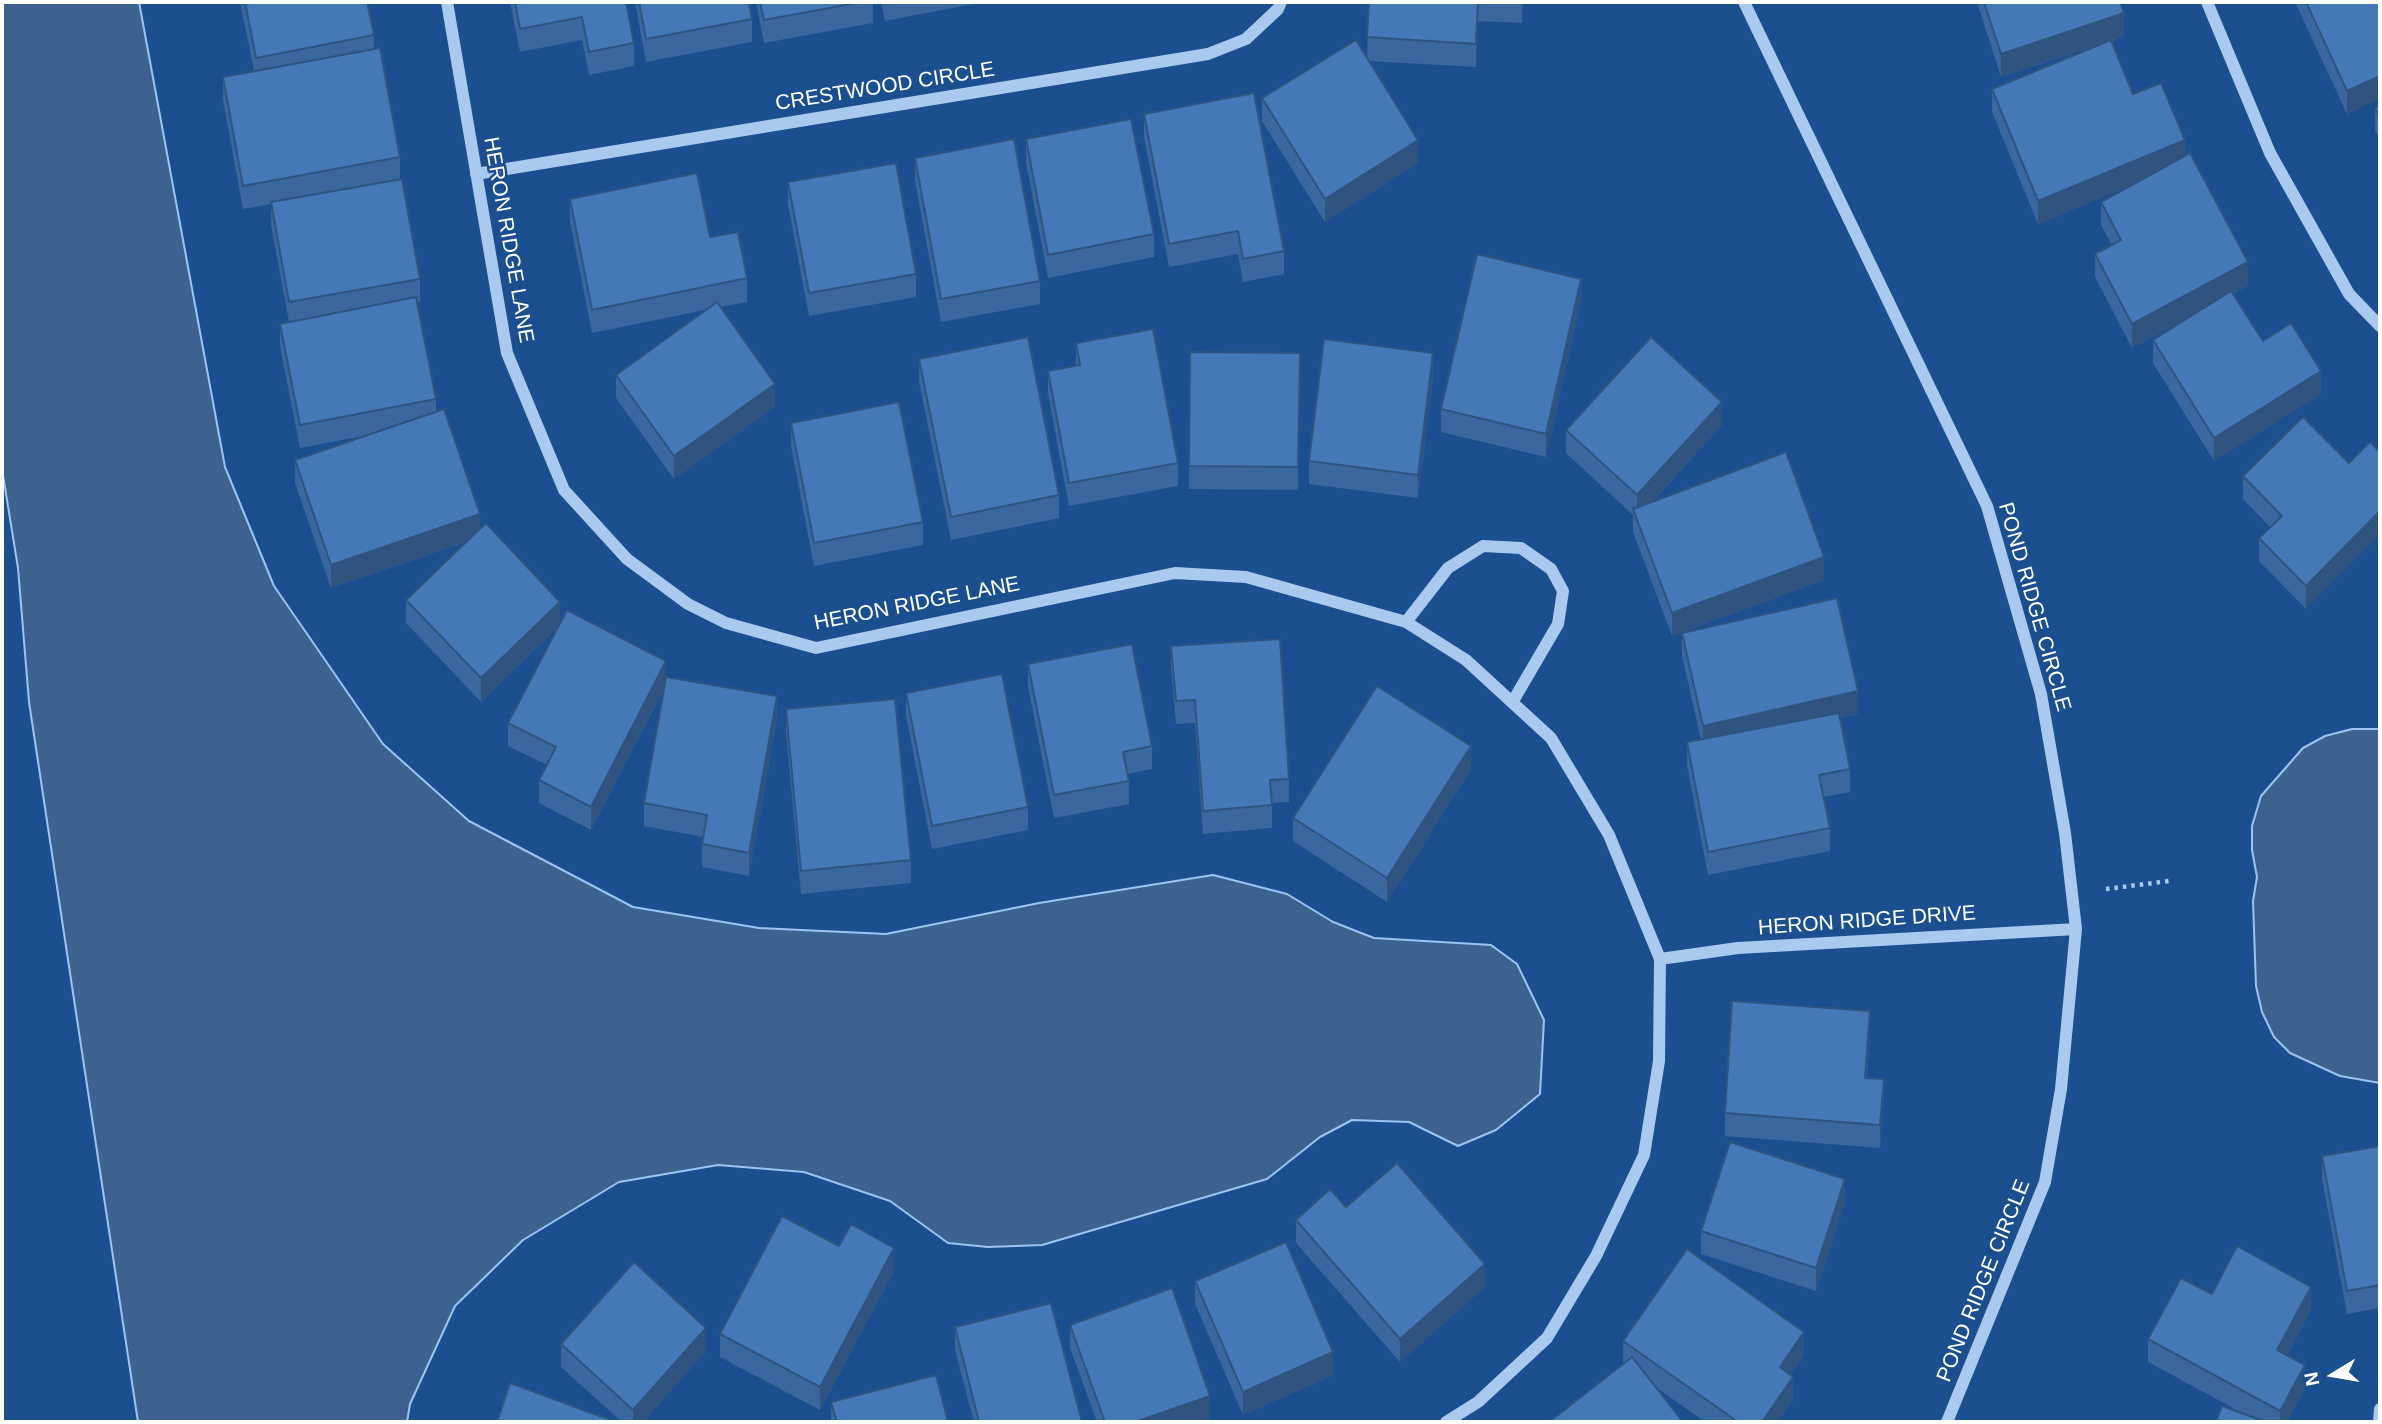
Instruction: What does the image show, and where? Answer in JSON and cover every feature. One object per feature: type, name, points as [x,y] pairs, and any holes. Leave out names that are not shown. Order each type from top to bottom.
[{"type":"street","name":"HERON RIDGE LANE","points":[[447,2],[507,352],[564,490],[627,559],[688,604],[726,623],[816,648],[1175,573],[1246,577],[1406,622],[1465,660],[1551,738],[1609,835],[1660,958],[1659,1061],[1644,1155],[1597,1256],[1547,1338],[1478,1402],[1446,1422]]},
{"type":"street","name":"CRESTWOOD CIRCLE","points":[[476,174],[1208,54],[1246,38],[1278,9],[1281,2]]},
{"type":"street","name":"POND RIDGE CIRCLE","points":[[1744,2],[1987,506],[2041,694],[2065,832],[2076,929],[2061,1090],[2045,1182],[1948,1422]]},
{"type":"street","points":[[2207,2],[2270,153],[2349,294],[2380,326]]},
{"type":"street","points":[[1406,622],[1448,568],[1483,546],[1521,548],[1551,569],[1563,591],[1558,624],[1513,701]]},
{"type":"street","name":"HERON RIDGE DRIVE","points":[[1660,958],[1738,948],[2076,929]]},
{"type":"street","points":[[2379,1422],[2380,1409]]},
{"type":"path","points":[[2106,889],[2169,881]]},
{"type":"water","points":[[2,2],[139,2],[225,467],[274,586],[383,744],[469,821],[633,907],[759,928],[886,934],[1039,903],[1213,875],[1287,894],[1333,922],[1374,938],[1491,945],[1517,964],[1544,1020],[1540,1094],[1496,1130],[1458,1146],[1409,1122],[1352,1120],[1320,1137],[1267,1179],[1042,1245],[988,1247],[948,1243],[890,1201],[804,1172],[718,1165],[619,1182],[523,1240],[455,1306],[410,1404],[407,1422],[138,1422],[29,702],[18,568],[2,469]]},
{"type":"water","points":[[2352,729],[2380,729],[2380,1083],[2340,1076],[2290,1053],[2274,1037],[2262,1012],[2256,986],[2253,901],[2257,877],[2252,850],[2252,826],[2261,796],[2303,748],[2325,736]]},
{"type":"building","points":[[245,2],[367,2],[374,35],[256,58]]},
{"type":"building","points":[[515,2],[626,2],[634,43],[589,52],[582,17],[520,29]]},
{"type":"building","points":[[639,2],[749,2],[752,19],[646,39]]},
{"type":"building","points":[[760,2],[862,2],[764,20]]},
{"type":"building","points":[[1369,2],[1478,2],[1476,44],[1367,37]]},
{"type":"building","points":[[1984,2],[2120,2],[2124,13],[2001,54]]},
{"type":"building","points":[[2306,2],[2380,2],[2380,76],[2347,91]]},
{"type":"building","points":[[1356,40],[1418,140],[1325,199],[1262,98]]},
{"type":"building","points":[[2111,40],[2133,94],[2161,83],[2185,140],[2038,201],[1992,89]]},
{"type":"building","points":[[380,48],[400,157],[243,186],[223,77]]},
{"type":"building","points":[[1254,93],[1284,251],[1243,259],[1238,231],[1169,244],[1144,114]]},
{"type":"building","points":[[1131,119],[1154,234],[1048,255],[1026,139]]},
{"type":"building","points":[[1014,139],[1040,281],[941,299],[915,158]]},
{"type":"building","points":[[2190,153],[2248,262],[2132,324],[2095,254],[2121,240],[2101,202]]},
{"type":"building","points":[[896,163],[916,274],[809,293],[788,182]]},
{"type":"building","points":[[697,173],[710,237],[738,232],[747,278],[592,310],[570,199]]},
{"type":"building","points":[[402,179],[420,279],[289,302],[271,202]]},
{"type":"building","points":[[1477,254],[1581,279],[1546,434],[1441,409]]},
{"type":"building","points":[[2231,291],[2263,341],[2291,323],[2321,371],[2214,438],[2153,340]]},
{"type":"building","points":[[416,297],[436,399],[300,425],[280,324]]},
{"type":"building","points":[[717,302],[775,384],[674,456],[616,375]]},
{"type":"building","points":[[1153,329],[1178,463],[1069,483],[1048,371],[1080,365],[1076,343]]},
{"type":"building","points":[[1028,337],[1059,495],[951,517],[919,359]]},
{"type":"building","points":[[1651,337],[1722,402],[1637,495],[1566,430]]},
{"type":"building","points":[[1324,339],[1433,353],[1418,475],[1309,461]]},
{"type":"building","points":[[1190,352],[1300,353],[1298,467],[1189,466]]},
{"type":"building","points":[[899,402],[923,522],[814,543],[791,423]]},
{"type":"building","points":[[444,409],[480,514],[331,565],[295,460]]},
{"type":"building","points":[[2303,417],[2349,463],[2370,442],[2380,452],[2380,511],[2306,586],[2259,538],[2282,516],[2243,476]]},
{"type":"building","points":[[1786,452],[1824,557],[1672,613],[1633,509]]},
{"type":"building","points":[[486,523],[560,602],[481,678],[406,600]]},
{"type":"building","points":[[1837,598],[1858,691],[1703,726],[1682,633]]},
{"type":"building","points":[[567,610],[666,661],[591,807],[539,780],[556,747],[508,723]]},
{"type":"building","points":[[1280,639],[1289,779],[1270,780],[1272,805],[1203,811],[1195,700],[1176,701],[1171,646]]},
{"type":"building","points":[[1132,644],[1152,746],[1123,752],[1129,781],[1054,795],[1028,664]]},
{"type":"building","points":[[1002,674],[1028,807],[932,826],[906,693]]},
{"type":"building","points":[[666,677],[777,696],[749,853],[702,844],[707,815],[644,803]]},
{"type":"building","points":[[1377,686],[1471,746],[1387,878],[1293,818]]},
{"type":"building","points":[[895,699],[911,860],[801,871],[786,709]]},
{"type":"building","points":[[1839,713],[1850,769],[1819,775],[1830,828],[1708,852],[1687,742]]},
{"type":"building","points":[[1732,1001],[1870,1011],[1865,1078],[1884,1079],[1880,1125],[1725,1113]]},
{"type":"building","points":[[1730,1142],[1845,1179],[1816,1268],[1701,1231]]},
{"type":"building","points":[[2380,1146],[2380,1285],[2347,1291],[2322,1156]]},
{"type":"building","points":[[1397,1163],[1485,1264],[1400,1339],[1296,1220],[1330,1189],[1346,1207]]},
{"type":"building","points":[[782,1216],[839,1246],[851,1224],[894,1248],[820,1387],[720,1334]]},
{"type":"building","points":[[1286,1242],[1333,1352],[1243,1392],[1195,1281]]},
{"type":"building","points":[[2237,1246],[2311,1287],[2277,1350],[2305,1365],[2280,1411],[2148,1339],[2181,1278],[2212,1294]]},
{"type":"building","points":[[1687,1249],[1804,1332],[1780,1367],[1793,1377],[1762,1422],[1738,1422],[1623,1341]]},
{"type":"building","points":[[634,1262],[706,1328],[633,1410],[561,1344]]},
{"type":"building","points":[[1172,1288],[1210,1396],[1135,1422],[1105,1422],[1070,1325]]},
{"type":"building","points":[[1051,1303],[1082,1422],[979,1422],[955,1327]]},
{"type":"building","points":[[1632,1357],[1683,1422],[1549,1422]]},
{"type":"building","points":[[936,1375],[948,1422],[837,1422],[831,1402]]},
{"type":"building","points":[[510,1383],[616,1422],[497,1422]]},
{"type":"building","points":[[2222,1406],[2266,1422],[2216,1422]]}]
